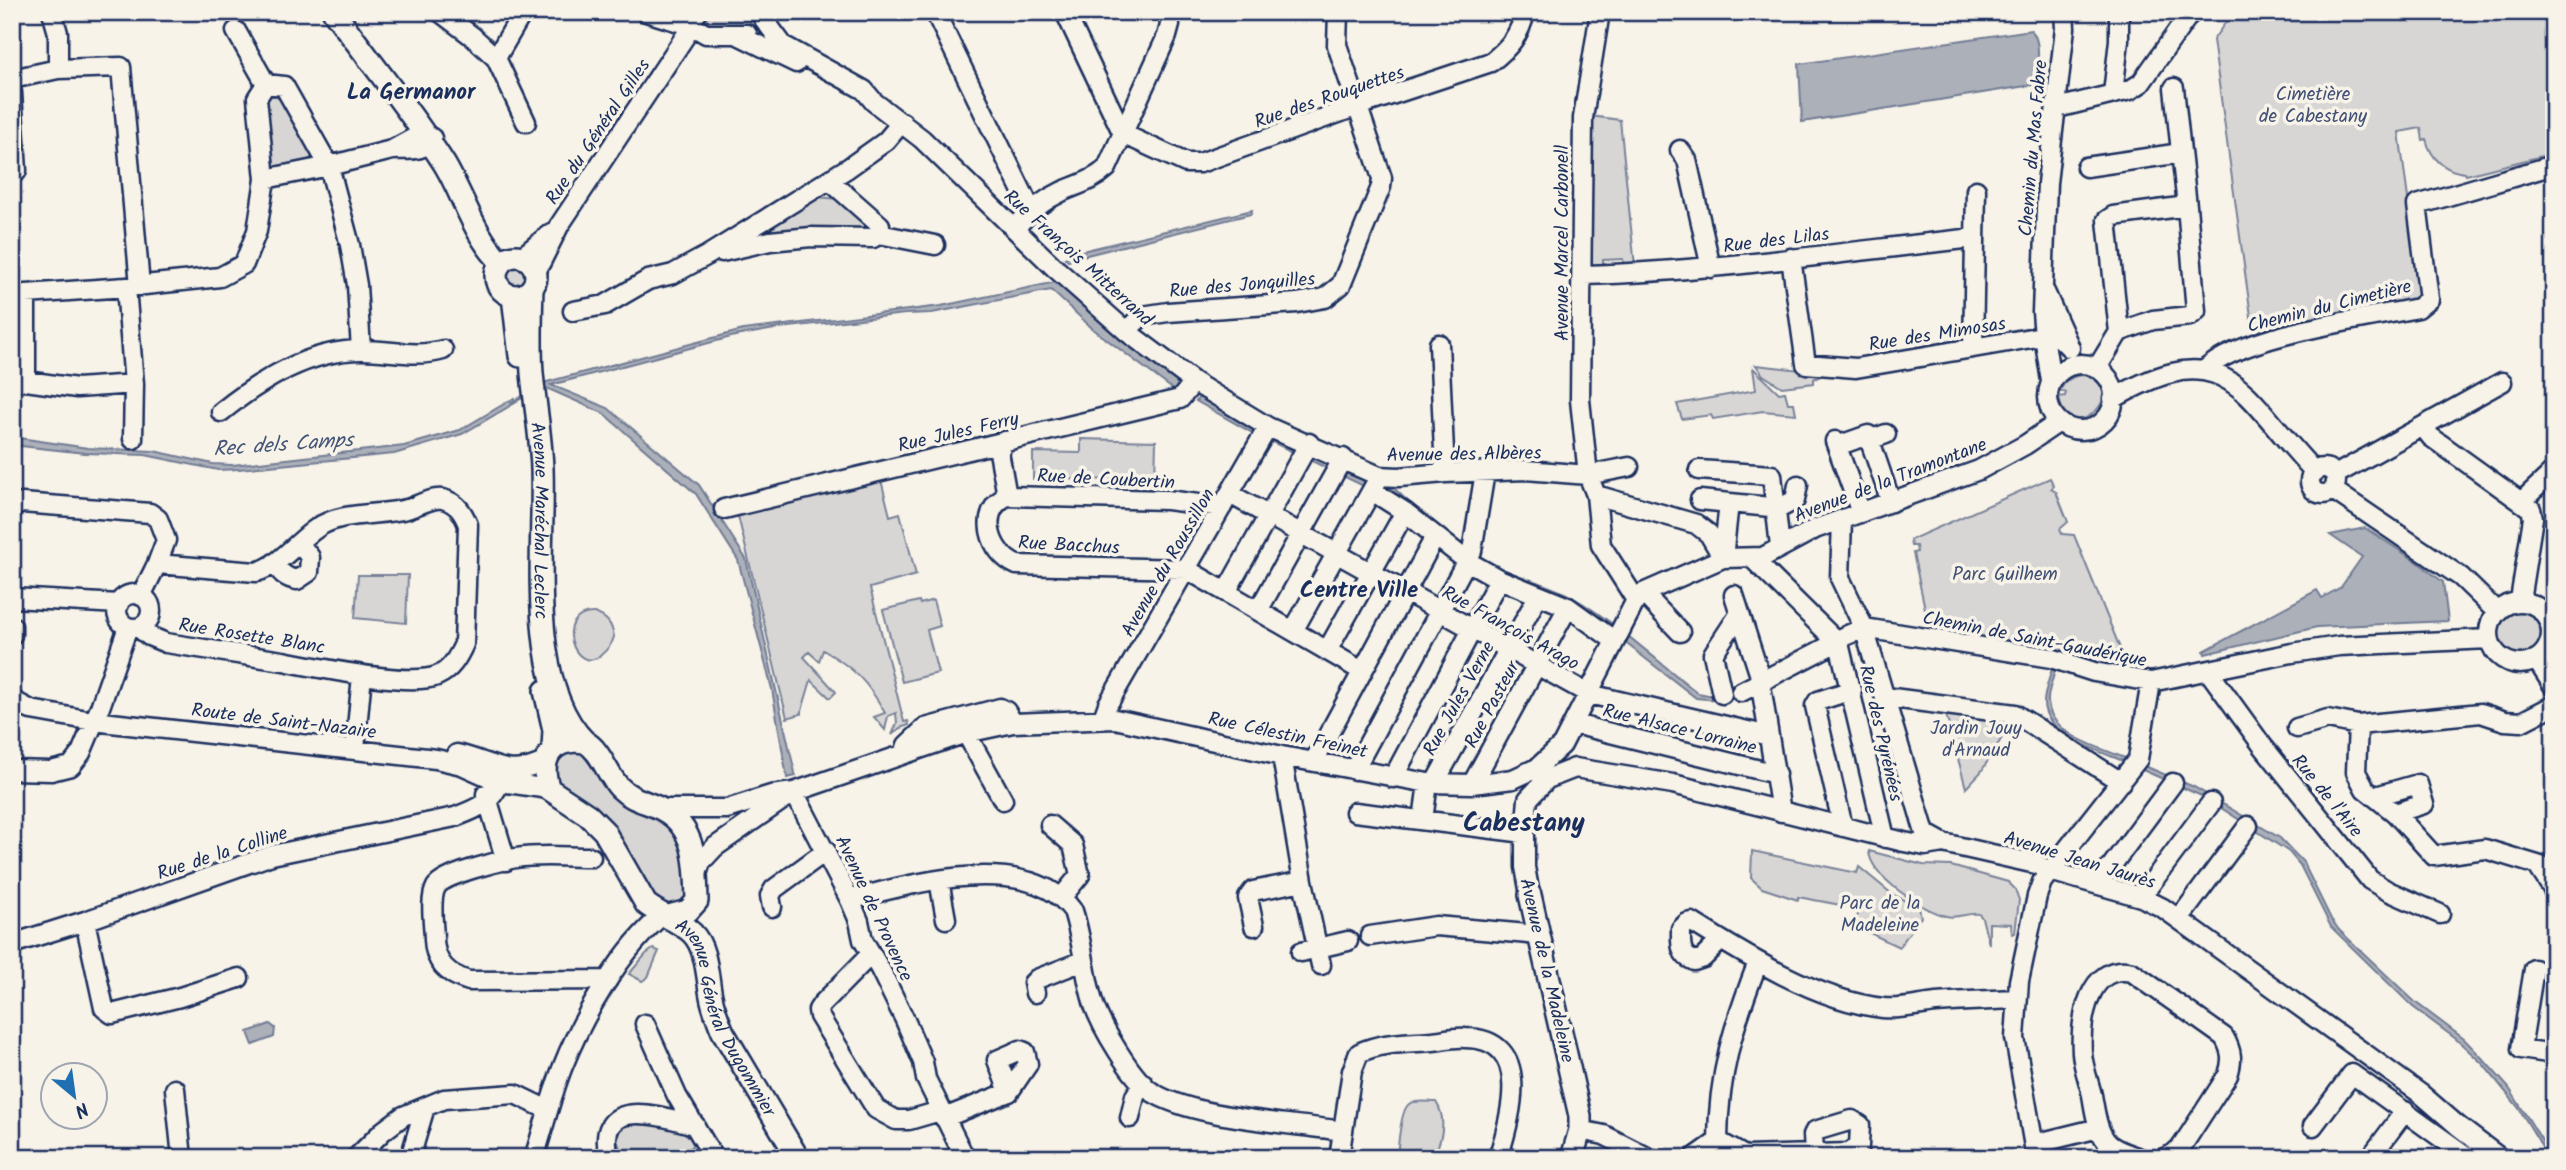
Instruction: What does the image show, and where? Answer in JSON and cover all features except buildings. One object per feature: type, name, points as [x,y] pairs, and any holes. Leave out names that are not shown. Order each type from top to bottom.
[{"type":"main road","points":[[334,12],[431,136]]},
{"type":"main road","points":[[350,12],[431,136],[487,248],[520,272]]},
{"type":"main road","name":"Avenue Maréchal Leclerc","points":[[520,272],[528,377],[543,490],[540,589],[545,640],[560,702],[577,733],[598,753],[609,777],[623,792],[662,809]]},
{"type":"main road","name":"Avenue Maréchal Leclerc","points":[[532,405],[530,590],[535,646],[553,722],[545,780],[549,789]]},
{"type":"main road","points":[[549,755],[565,741],[585,741]]},
{"type":"main road","points":[[549,789],[588,815],[604,831],[657,916],[688,911],[697,901]]},
{"type":"main road","name":"Avenue Général Dugommier","points":[[662,809],[679,820],[693,846],[697,901],[713,952],[725,1013],[809,1158]]},
{"type":"main road","name":"Avenue de la Madeleine","points":[[1530,895],[1576,1092],[1580,1130],[1572,1158]]},
{"type":"main road","name":"Avenue Général Dugommier","points":[[657,916],[698,940],[708,974],[710,996],[723,1032],[797,1158]]},
{"type":"street","points":[[52,12],[58,33],[58,69]]},
{"type":"street","points":[[440,12],[496,58],[526,122]]},
{"type":"street","points":[[496,58],[523,12]]},
{"type":"street","points":[[646,12],[738,35],[752,33],[761,24],[763,15]]},
{"type":"street","points":[[935,12],[1031,210]]},
{"type":"street","points":[[1065,12],[1122,134]]},
{"type":"street","points":[[1015,228],[1031,210],[1062,192],[1096,178],[1107,167],[1167,37],[1169,12]]},
{"type":"street","name":"Rue des Jonquilles","points":[[1126,331],[1142,316],[1325,299],[1340,285],[1381,187],[1379,166],[1337,45],[1338,12]]},
{"type":"street","name":"Rue des Rouquettes","points":[[1122,134],[1186,163],[1200,163],[1491,62],[1508,49],[1521,29],[1525,12]]},
{"type":"street","name":"Avenue Marcel Carbonell","points":[[1600,12],[1583,118],[1580,400],[1588,475],[1596,495],[1601,545],[1639,596],[1681,632]]},
{"type":"street","name":"Chemin du Mas Fabre","points":[[2051,381],[2044,336],[2043,287],[2047,183],[2057,108],[2064,12]]},
{"type":"street","points":[[2113,94],[2119,12]]},
{"type":"street","points":[[2057,108],[2130,90],[2141,83],[2191,12]]},
{"type":"street","name":"Rue François Mitterrand","points":[[763,15],[783,45],[864,90],[874,102],[902,122],[1055,268],[1126,331],[1194,382],[1268,427]]},
{"type":"street","name":"Rue du Général Gilles","points":[[520,272],[559,226],[671,59],[699,24]]},
{"type":"street","points":[[236,31],[267,84]]},
{"type":"street","name":"Rue François Mitterrand","points":[[738,35],[824,76],[861,98],[874,102]]},
{"type":"street","points":[[12,79],[58,69],[121,67],[133,287],[133,439]]},
{"type":"street","points":[[2060,72],[2075,92],[2092,98]]},
{"type":"street","points":[[267,84],[285,86],[330,166],[357,285],[361,349]]},
{"type":"street","points":[[134,384],[77,388],[19,382],[19,294],[133,287],[220,277],[244,264],[257,231],[265,179],[257,98],[267,84]]},
{"type":"street","points":[[2119,332],[2154,320],[2190,316],[2196,311],[2174,88]]},
{"type":"street","points":[[12,93],[17,171],[12,171]]},
{"type":"street","points":[[573,312],[605,304],[648,280],[674,274],[708,255],[829,180],[886,141],[902,122]]},
{"type":"street","points":[[265,179],[392,150],[431,136]]},
{"type":"street","points":[[1680,150],[1687,160],[1712,268]]},
{"type":"street","points":[[2086,167],[2181,153]]},
{"type":"street","name":"Chemin du Cimetière","points":[[2113,399],[2136,386],[2180,372],[2204,371],[2214,360],[2237,349],[2321,326],[2418,308],[2429,299],[2417,205],[2554,165]]},
{"type":"street","points":[[829,180],[880,225],[879,234]]},
{"type":"street","points":[[1973,348],[1976,190]]},
{"type":"street","points":[[2096,371],[2119,332],[2107,220],[2113,216],[2187,206]]},
{"type":"street","points":[[708,255],[770,241],[811,237],[873,238],[879,234],[935,245]]},
{"type":"street","name":"Rue des Lilas","points":[[1583,275],[1712,268],[1974,238]]},
{"type":"street","name":"Rue des Mimosas","points":[[1791,258],[1806,364],[1856,368],[2044,336]]},
{"type":"street","name":"Chemin du Mas Fabre","points":[[2043,287],[2070,348],[2096,371]]},
{"type":"street","points":[[2044,336],[2057,336],[2070,348]]},
{"type":"street","points":[[1439,344],[1445,473]]},
{"type":"street","points":[[221,412],[263,380],[296,365],[330,355],[361,349],[427,354],[443,350]]},
{"type":"street","points":[[2096,371],[2113,399],[2105,419],[2090,428],[2074,429],[2059,422],[2049,408],[2048,399],[2051,381],[2064,369],[2096,371],[2136,386]]},
{"type":"street","points":[[2204,371],[2224,376],[2245,390],[2315,472],[2311,481],[2314,489],[2325,493],[2334,482],[2502,382]]},
{"type":"street","name":"Rue Jules Ferry","points":[[724,509],[1180,399],[1194,382]]},
{"type":"street","name":"Avenue de la Tramontane","points":[[1723,558],[1763,557],[1815,529],[1979,470],[2025,445],[2059,422]]},
{"type":"street","name":"Avenue des Albères","points":[[1268,427],[1343,458],[1375,483],[1399,477],[1445,473],[1526,470],[1588,475],[1629,467]]},
{"type":"street","name":"Avenue du Roussillon","points":[[1109,718],[1108,704],[1268,427]]},
{"type":"street","points":[[2423,427],[2431,437],[2531,509],[2533,518],[2521,594],[2525,602]]},
{"type":"street","points":[[1861,513],[1836,443],[1874,436],[1891,502]]},
{"type":"street","points":[[1005,441],[999,448],[999,456],[1007,496]]},
{"type":"street","points":[[1226,592],[1308,443]]},
{"type":"street","points":[[1258,611],[1343,458]]},
{"type":"street","points":[[2521,502],[2554,471]]},
{"type":"street","points":[[1354,769],[1472,551],[1485,472]]},
{"type":"street","points":[[1696,524],[1700,500],[1699,475],[1772,475],[1776,549]]},
{"type":"street","points":[[2334,482],[2461,577],[2497,612]]},
{"type":"street","points":[[1293,631],[1375,483],[1405,512],[1467,561],[1499,579],[1568,607],[1615,641]]},
{"type":"street","points":[[1700,500],[1780,508],[1795,500],[1798,485]]},
{"type":"street","points":[[1596,495],[1696,524],[1709,534],[1723,558]]},
{"type":"street","name":"Rue de Coubertin","points":[[1007,496],[1226,501]]},
{"type":"street","name":"Rue Bacchus","points":[[1007,496],[993,510],[990,522],[995,546],[1006,561],[1017,565],[1186,569]]},
{"type":"street","name":"Rue Rosette Blanc","points":[[133,627],[166,643],[362,675],[420,679],[434,677],[446,671],[457,658],[464,644],[468,525],[464,513],[454,503],[439,498],[391,512],[331,520],[316,528],[299,543]]},
{"type":"street","name":"Rue François Arago","points":[[1226,501],[1268,516],[1589,694],[1769,736]]},
{"type":"street","points":[[12,521],[12,508],[22,503],[150,513],[158,519],[166,540],[141,596]]},
{"type":"street","points":[[1723,558],[1729,503]]},
{"type":"street","points":[[1327,651],[1405,512]]},
{"type":"street","points":[[1842,520],[1840,578],[1864,628],[1925,833],[1942,844]]},
{"type":"street","points":[[1314,761],[1435,537]]},
{"type":"street","points":[[157,565],[256,572],[269,568],[274,563],[299,543],[310,557],[309,572],[298,580],[285,577],[274,563]]},
{"type":"street","points":[[1639,596],[1723,558]]},
{"type":"street","points":[[1752,558],[1838,640]]},
{"type":"street","points":[[1186,569],[1362,671]]},
{"type":"street","points":[[1393,778],[1499,579]]},
{"type":"street","points":[[1734,595],[1760,684],[1781,812]]},
{"type":"street","points":[[12,770],[51,771],[71,766],[81,752],[133,627],[148,621],[151,610],[141,596],[126,597],[119,604],[120,620],[133,627]]},
{"type":"street","name":"Rue Jules Verne","points":[[1431,783],[1538,596]]},
{"type":"street","name":"Rue Célestin Freinet","points":[[662,809],[727,809],[771,795],[794,792],[966,733],[1013,723],[1109,718],[1393,778],[1431,783],[1472,784],[1513,779],[1530,773],[1562,745],[1639,596]]},
{"type":"street","points":[[12,598],[119,604]]},
{"type":"street","points":[[12,598],[15,603],[12,612]]},
{"type":"street","points":[[2525,602],[2539,609],[2547,618],[2552,632],[2544,652],[2536,659],[2527,663],[2510,662],[2497,654],[2489,639],[2492,620],[2497,612],[2510,604],[2525,602]]},
{"type":"street","name":"Rue Pasteur","points":[[1472,784],[1568,607]]},
{"type":"street","points":[[1722,694],[1713,654],[1740,613]]},
{"type":"street","points":[[12,626],[12,635]]},
{"type":"street","points":[[1741,692],[1864,628]]},
{"type":"street","name":"Chemin de Saint-Gaudérique","points":[[1864,628],[2051,658],[2094,672],[2151,682],[2339,646],[2489,639]]},
{"type":"street","name":"Rue des Pyrénées","points":[[1838,640],[1885,838]]},
{"type":"street","points":[[2536,659],[2554,687]]},
{"type":"street","name":"Rue de l'Aire","points":[[2209,672],[2262,745],[2370,880],[2440,914]]},
{"type":"street","points":[[356,744],[362,675]]},
{"type":"street","points":[[2099,1128],[2035,1151],[2015,1038],[2017,999],[2042,882],[2130,770],[2151,682]]},
{"type":"street","points":[[1843,827],[1815,706],[1818,701],[1852,690]]},
{"type":"street","name":"Route de Saint-Nazaire","points":[[12,694],[96,715]]},
{"type":"street","points":[[1885,697],[2015,714],[2130,770]]},
{"type":"street","name":"Route de Saint-Nazaire","points":[[12,700],[31,710],[356,744],[436,749],[463,755],[497,777],[549,789]]},
{"type":"street","points":[[2297,728],[2328,719],[2358,725],[2481,713],[2505,721],[2521,722],[2554,705]]},
{"type":"street","name":"Rue Célestin Freinet","points":[[904,754],[907,745],[925,728],[1000,708],[1006,711],[1013,723]]},
{"type":"street","name":"Rue Alsace Lorraine","points":[[1574,724],[1776,774]]},
{"type":"street","points":[[2358,725],[2356,772],[2365,789],[2395,813],[2434,856],[2485,849],[2545,868],[2554,891]]},
{"type":"street","points":[[966,733],[1003,800]]},
{"type":"street","points":[[1513,779],[1534,793],[1557,774],[1575,768],[1562,745]]},
{"type":"street","name":"Route de Saint-Nazaire","points":[[497,777],[528,770],[549,755]]},
{"type":"street","points":[[1282,756],[1313,955],[1348,941]]},
{"type":"street","name":"Avenue Jean Jaurès","points":[[1575,768],[1673,784],[1885,838],[1925,846],[1942,844],[2036,863],[2050,870],[2141,897],[2179,919],[2421,1094],[2500,1158]]},
{"type":"street","points":[[497,777],[487,802],[506,861]]},
{"type":"street","points":[[1423,820],[1431,783]]},
{"type":"street","points":[[2098,884],[2173,783]]},
{"type":"street","points":[[2375,796],[2418,784],[2424,804],[2395,813]]},
{"type":"street","name":"Rue Célestin Freinet","points":[[696,877],[701,862],[715,847],[794,792]]},
{"type":"street","name":"Avenue de Provence","points":[[794,792],[850,900],[863,940],[880,969],[923,1062],[926,1079],[965,1158]]},
{"type":"street","name":"Avenue de la Madeleine","points":[[1530,895],[1525,867],[1525,833],[1534,793]]},
{"type":"street","name":"Rue de la Colline","points":[[12,944],[272,855],[455,817],[478,809],[487,802]]},
{"type":"street","points":[[2141,897],[2211,803]]},
{"type":"street","points":[[1355,812],[1525,833]]},
{"type":"street","points":[[1050,825],[1073,845],[1080,875],[1061,898]]},
{"type":"street","points":[[2179,919],[2248,826]]},
{"type":"street","points":[[772,907],[770,896],[774,889],[826,851]]},
{"type":"street","points":[[591,857],[516,858],[466,871],[437,885],[433,895],[435,951],[440,964],[453,976],[468,981],[592,991]]},
{"type":"street","points":[[850,900],[884,890],[955,878],[1002,877],[1048,888],[1073,911],[1095,1007],[1115,1044],[1149,1089],[1178,1104],[1202,1111],[1342,1130]]},
{"type":"street","points":[[939,880],[946,919]]},
{"type":"street","points":[[1254,926],[1248,898],[1253,891],[1303,881]]},
{"type":"street","points":[[534,1158],[563,1064],[592,991],[657,916]]},
{"type":"street","points":[[85,921],[104,1008],[112,1014],[180,997],[239,978]]},
{"type":"street","points":[[1370,936],[1436,926],[1539,935]]},
{"type":"street","points":[[1729,945],[1758,962],[1830,995],[1861,1005],[1885,1008],[2017,999]]},
{"type":"street","points":[[870,955],[818,1010],[876,1110],[897,1120],[909,1120],[942,1114],[1009,1092]]},
{"type":"street","points":[[1035,993],[1033,983],[1037,979],[1083,961]]},
{"type":"street","points":[[1718,1141],[1718,1112],[1723,1073],[1734,1024],[1758,962]]},
{"type":"street","points":[[2140,1158],[2109,1144],[2099,1128],[2082,1053],[2085,1015],[2095,984],[2102,976],[2119,969],[2132,972],[2224,1037],[2232,1051],[2232,1065],[2228,1075],[2182,1146],[2164,1158]]},
{"type":"street","points":[[2533,969],[2521,1049],[2554,1054]]},
{"type":"street","points":[[645,1024],[677,1096],[714,1158]]},
{"type":"street","points":[[1339,1158],[1352,1071],[1359,1053],[1381,1046],[1467,1037],[1488,1042],[1498,1048],[1508,1064],[1514,1091],[1508,1129],[1498,1158]]},
{"type":"street","points":[[2313,1126],[2352,1074],[2469,1158]]},
{"type":"street","points":[[1130,1118],[1135,1096],[1143,1083]]},
{"type":"street","points":[[175,1089],[182,1158]]},
{"type":"street","points":[[528,1100],[538,1094],[554,1092]]},
{"type":"street","points":[[356,1158],[402,1116],[444,1099],[515,1094],[548,1110]]},
{"type":"street","points":[[528,1100],[543,1132]]},
{"type":"street","points":[[410,1158],[425,1107]]},
{"type":"street","points":[[2370,1158],[2405,1111]]},
{"type":"street","points":[[609,1158],[607,1132],[615,1121],[626,1114],[650,1114],[695,1125]]},
{"type":"street","points":[[1580,1130],[1604,1135],[1649,1158]]},
{"type":"street","points":[[1718,1141],[1745,1156],[1814,1152]]},
{"type":"street","points":[[1694,1158],[1718,1141]]},
{"type":"green space","points":[[715,12],[754,12],[751,22],[745,26],[699,25],[700,15]]},
{"type":"green space","name":"Cimetière de Cabestany","points":[[2233,12],[2554,12],[2554,153],[2466,175],[2445,167],[2435,158],[2426,139],[2423,140],[2421,128],[2399,132],[2421,294],[2418,298],[2253,331],[2213,40]]},
{"type":"green space","points":[[278,91],[313,150],[313,156],[305,164],[277,170],[269,162],[263,96],[266,92]]},
{"type":"green space","points":[[1590,116],[1620,120],[1635,267],[1624,268],[1623,259],[1603,260],[1603,269],[1589,268]]},
{"type":"green space","points":[[818,197],[838,199],[869,224],[866,229],[770,232],[769,226]]},
{"type":"green space","points":[[515,260],[521,261],[529,269],[529,281],[521,289],[515,290],[509,289],[501,281],[500,275],[501,269],[509,261]]},
{"type":"green space","points":[[1756,365],[1827,373],[1814,379],[1814,383],[1782,387],[1763,375]]},
{"type":"green space","points":[[1753,368],[1779,393],[1785,392],[1788,403],[1794,403],[1796,414],[1763,411],[1713,419],[1711,415],[1682,419],[1677,404],[1756,390]]},
{"type":"green space","points":[[2083,375],[2098,382],[2103,392],[2102,403],[2095,412],[2085,418],[2074,419],[2065,412],[2059,397],[2065,396],[2066,393],[2060,390],[2070,379]]},
{"type":"green space","points":[[1081,439],[1156,441],[1155,480],[1033,479],[1033,452],[1081,453]]},
{"type":"green space","name":"Parc Guilhem","points":[[2050,478],[2054,486],[2051,489],[2056,492],[2068,522],[2060,529],[2062,534],[2074,535],[2126,663],[1930,632],[1913,553],[1917,552],[1916,546],[1911,546],[1910,540]]},
{"type":"green space","points":[[881,480],[890,516],[900,513],[916,575],[870,588],[904,722],[908,721],[909,725],[892,735],[897,723],[896,713],[888,716],[885,730],[874,717],[885,713],[866,684],[852,670],[823,650],[819,661],[809,652],[804,657],[836,692],[830,698],[811,680],[801,714],[787,718],[738,516]]},
{"type":"green space","points":[[358,575],[408,575],[406,623],[355,618]]},
{"type":"green space","points":[[933,600],[940,626],[927,630],[938,673],[902,682],[883,610]]},
{"type":"green space","points":[[2520,602],[2542,611],[2551,633],[2542,655],[2520,664],[2498,655],[2489,633],[2498,611]]},
{"type":"green space","points":[[594,613],[608,621],[614,637],[601,655],[591,659],[583,658],[576,651],[571,632],[574,622],[581,615]]},
{"type":"green space","name":"Jardin Jouy d'Arnaud","points":[[1945,711],[2011,723],[1981,772],[1966,788]]},
{"type":"green space","points":[[581,748],[661,815],[683,838],[691,896],[680,908],[658,905],[553,778],[559,752]]},
{"type":"green space","name":"Parc de la Madeleine","points":[[1752,851],[1857,873],[1859,867],[1892,894],[1919,908],[1921,917],[1899,947],[1853,925],[1857,915],[1851,907],[1798,897],[1798,900],[1762,888],[1751,878]]},
{"type":"green space","points":[[1869,851],[1923,865],[1951,866],[2008,882],[2015,889],[2019,900],[2015,933],[2012,934],[2011,924],[1989,923],[1989,944],[1979,914],[1950,917],[1924,907],[1899,891],[1878,871]]},
{"type":"green space","points":[[653,949],[659,951],[648,977],[642,981],[629,974],[646,954]]},
{"type":"green space","points":[[1414,1102],[1436,1102],[1441,1115],[1442,1130],[1433,1158],[1397,1158],[1400,1129],[1406,1108]]},
{"type":"green space","points":[[625,1120],[675,1126],[696,1142],[688,1151],[695,1158],[624,1158],[618,1143],[609,1142]]},
{"type":"shaded area","points":[[2031,30],[2037,40],[2038,54],[2037,80],[2032,85],[1802,122],[1799,64]]},
{"type":"shaded area","points":[[1252,210],[1251,214],[1068,261],[1065,258],[1074,253]]},
{"type":"shaded area","points":[[1056,282],[1113,333],[1176,378],[1178,390],[1175,391],[1093,329],[1051,290],[932,313],[780,328],[735,336],[551,385],[608,408],[699,485],[746,559],[796,776],[787,778],[772,689],[738,560],[696,494],[603,413],[544,387],[543,383],[743,330],[941,306]]},
{"type":"shaded area","points":[[1200,396],[1248,423],[1387,488],[1393,487],[1453,541],[1494,566],[1574,598],[1622,631],[1698,693],[1713,696],[1738,690],[1739,695],[1717,700],[1696,698],[1623,641],[1491,572],[1366,487],[1249,431],[1196,401]]},
{"type":"shaded area","points":[[514,398],[515,403],[462,434],[394,454],[239,469],[218,470],[145,455],[85,453],[12,445],[12,437],[88,448],[154,451],[213,464],[232,465],[404,446],[460,430]]},
{"type":"shaded area","points":[[2365,528],[2443,582],[2448,621],[2317,627],[2205,654],[2204,651],[2317,590],[2322,598],[2341,587],[2362,557],[2330,535]]},
{"type":"shaded area","points":[[2052,669],[2055,670],[2048,702],[2051,714],[2058,724],[2078,739],[2125,758],[2123,761],[2074,740],[2052,723],[2046,713],[2044,701]]},
{"type":"shaded area","points":[[2140,764],[2194,787],[2280,838],[2303,862],[2339,930],[2415,1002],[2464,1039],[2483,1059],[2509,1088],[2553,1158],[2549,1158],[2518,1107],[2483,1064],[2456,1039],[2413,1007],[2331,927],[2300,865],[2289,852],[2204,797],[2138,768]]},
{"type":"shaded area","points":[[270,1024],[275,1028],[274,1037],[253,1045],[248,1032]]},
{"type":"waterway","name":"Rec dels Camps","points":[[512,403],[526,395]]},
{"type":"district","name":"La Germanor","points":[[411,91]]},
{"type":"district","name":"Centre Ville","points":[[1359,589]]},
{"type":"district","name":"Cabestany","points":[[1524,822]]}]
